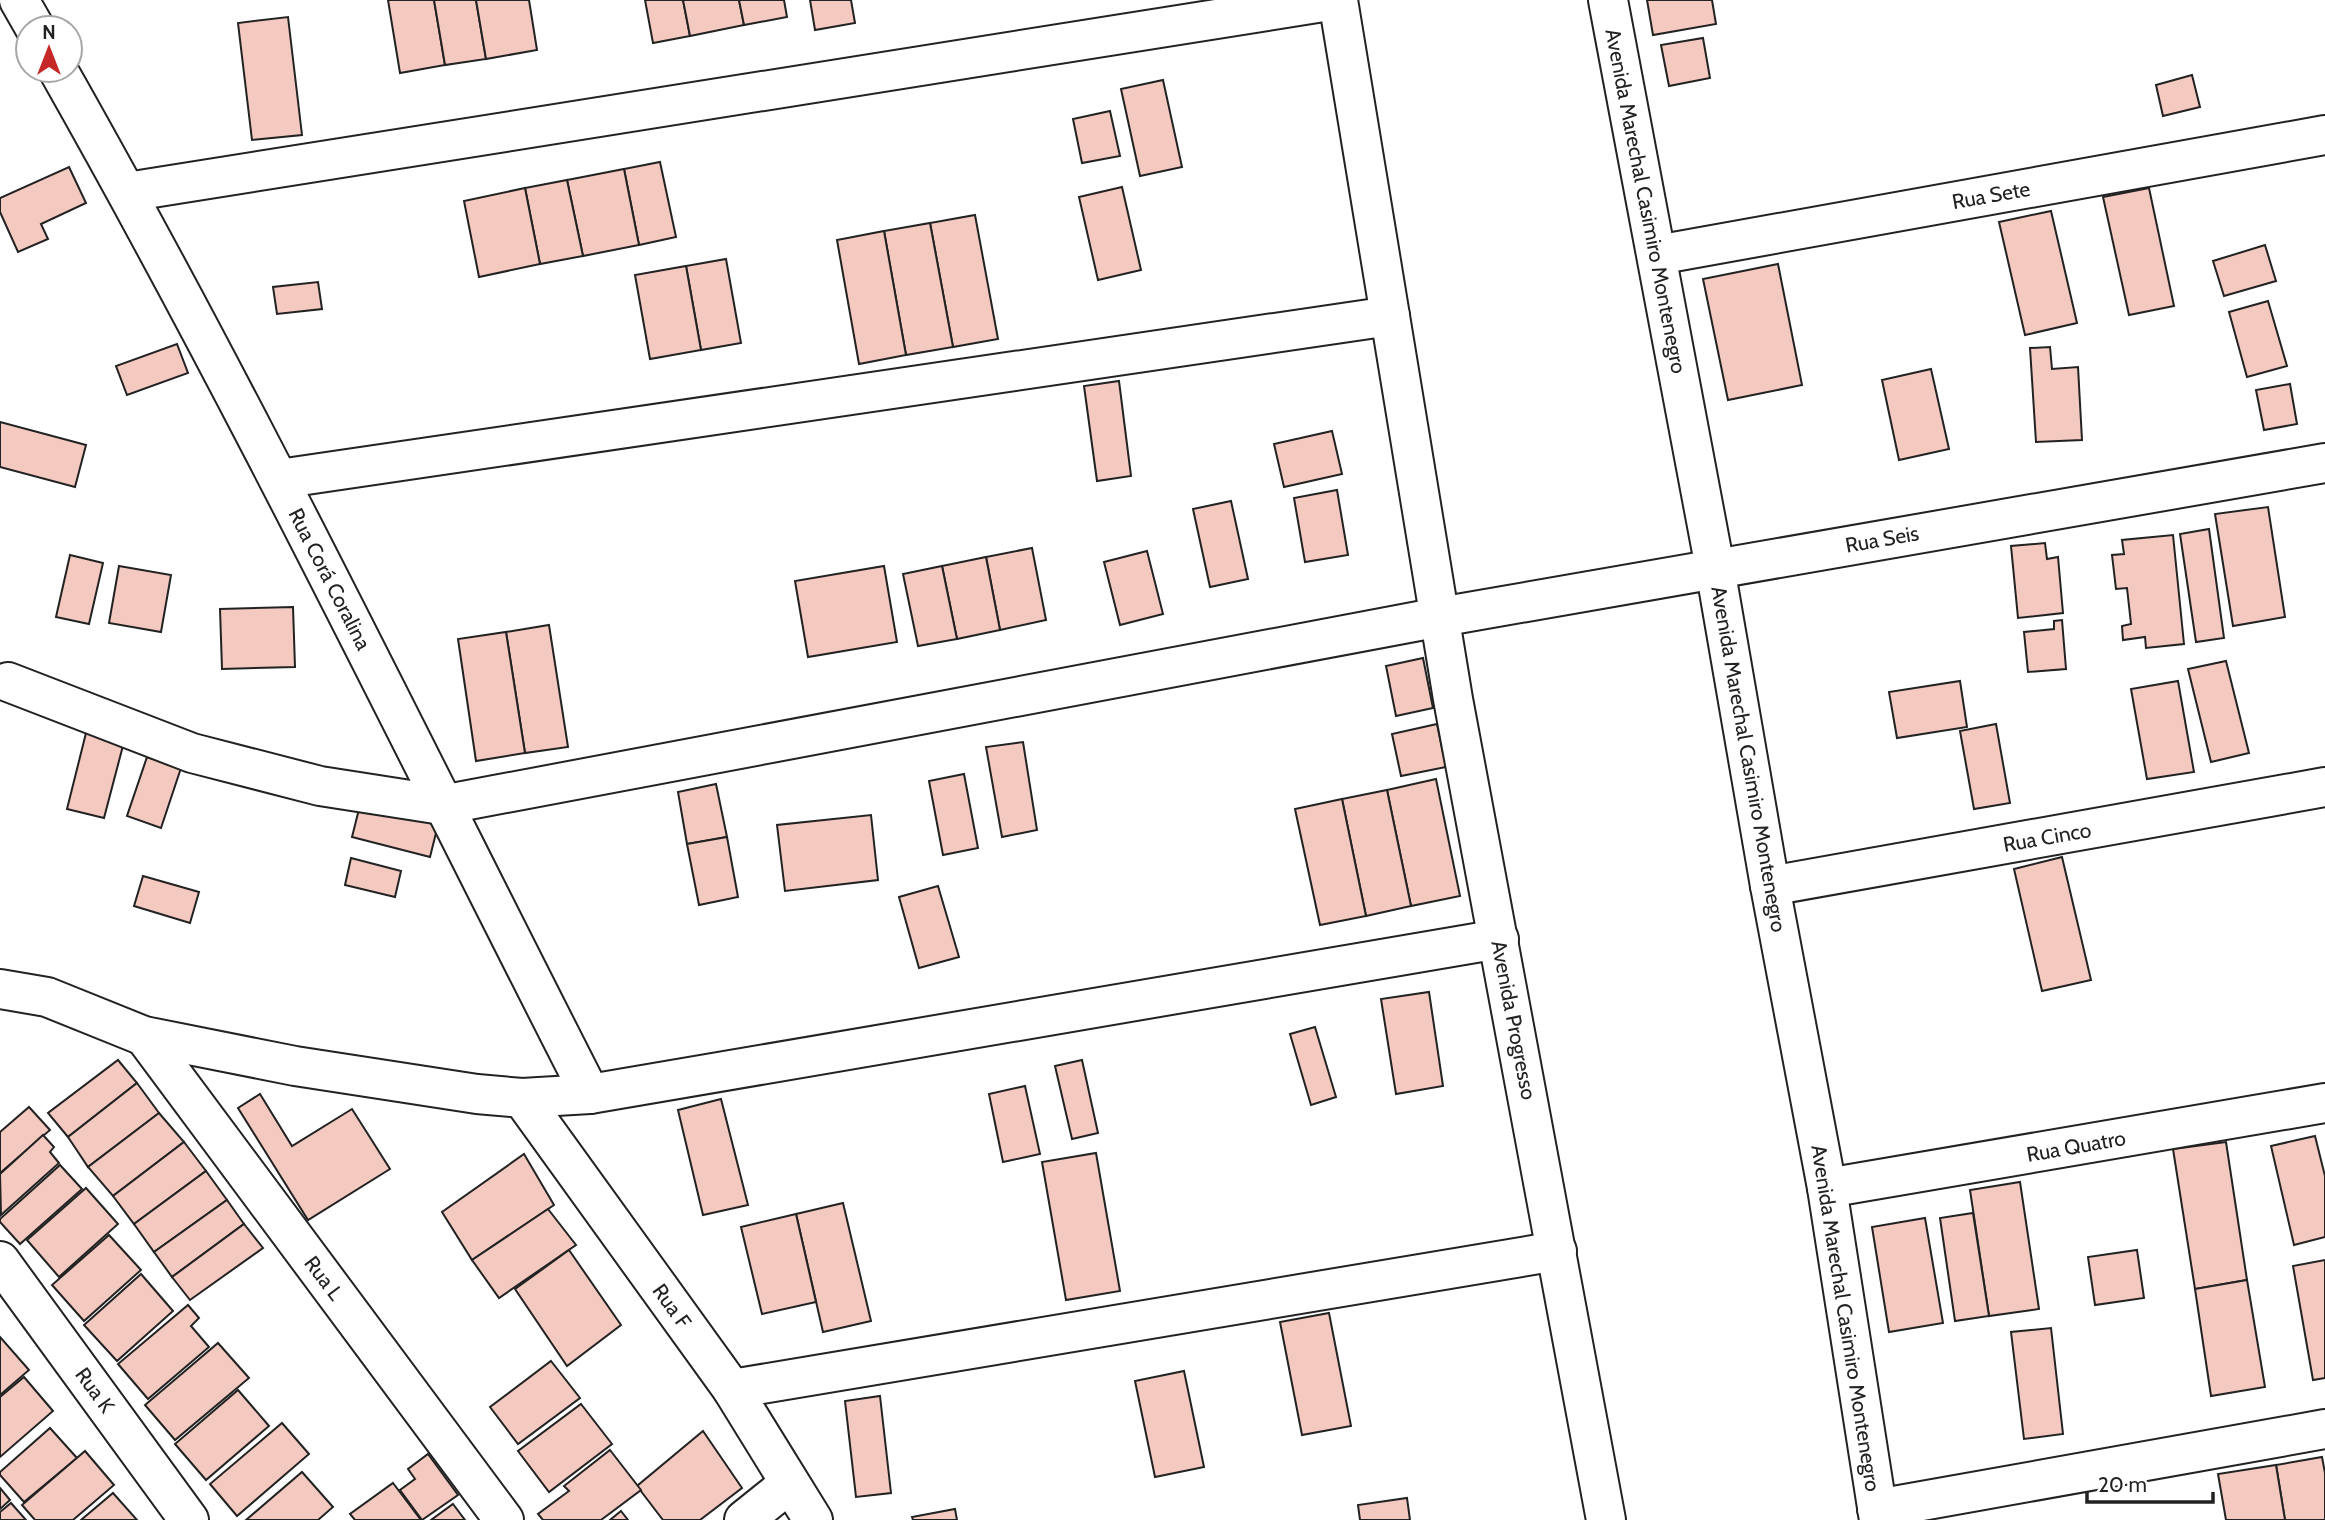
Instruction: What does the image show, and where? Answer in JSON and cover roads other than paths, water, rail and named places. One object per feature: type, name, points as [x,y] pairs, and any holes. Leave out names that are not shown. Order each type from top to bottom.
[{"type":"street","points":[[127,192],[1337,0]]},
{"type":"street","name":"Avenida Progresso","points":[[1337,0],[1440,617],[1606,1520]]},
{"type":"street","name":"Avenida Marechal Casimiro Montenegro","points":[[1608,0],[1715,568],[1770,886],[1827,1188],[1878,1515]]},
{"type":"street","name":"Rua Corá Coralina","points":[[66,84],[127,192],[279,479],[590,1094]]},
{"type":"street","name":"Rua Sete","points":[[1657,255],[2325,135]]},
{"type":"street","points":[[279,479],[1390,316]]},
{"type":"street","name":"Rua Seis","points":[[8,682],[192,753],[320,786],[442,804],[1440,617],[2325,463]]},
{"type":"street","name":"Rua Cinco","points":[[1770,886],[2325,787]]},
{"type":"street","points":[[0,989],[47,998],[144,1036],[295,1066],[477,1094],[522,1098],[590,1094],[1499,939]]},
{"type":"street","name":"Rua L","points":[[144,1036],[504,1520]]},
{"type":"street","name":"Rua F","points":[[522,1098],[732,1390],[813,1520]]},
{"type":"street","name":"Rua Quatro","points":[[1827,1188],[2325,1103]]},
{"type":"street","points":[[732,1390],[1557,1251]]},
{"type":"street","name":"Rua K","points":[[0,1261],[189,1520]]},
{"type":"street","points":[[1878,1515],[2325,1429]]},
{"type":"street","points":[[744,1520],[789,1484]]}]
